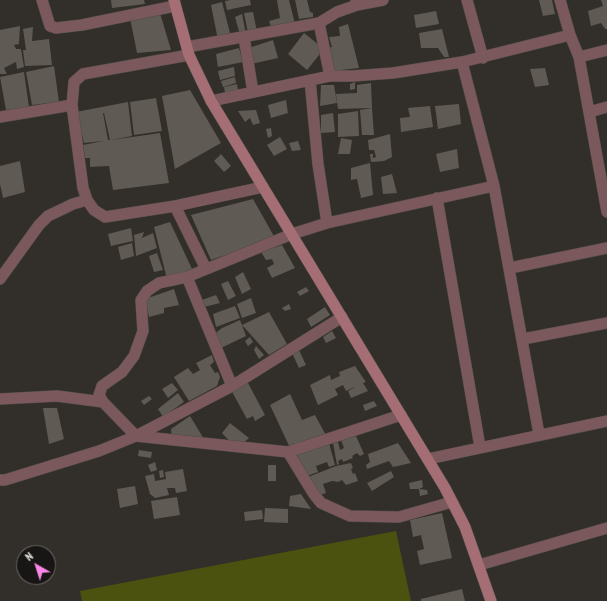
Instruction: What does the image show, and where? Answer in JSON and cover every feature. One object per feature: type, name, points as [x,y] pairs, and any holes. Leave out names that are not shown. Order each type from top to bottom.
[{"type":"main road","points":[[175,3],[188,51],[211,101],[428,459],[465,527],[491,601]]},
{"type":"street","points":[[42,0],[50,26],[56,28],[82,25],[175,3]]},
{"type":"street","points":[[263,187],[175,206],[105,217],[94,210],[87,200],[83,188],[72,105],[74,82],[83,74],[244,37],[319,23],[356,3],[383,0]]},
{"type":"street","points":[[467,0],[484,58]]},
{"type":"street","points":[[560,0],[570,35],[579,57],[606,205]]},
{"type":"street","points":[[319,23],[330,76]]},
{"type":"street","points":[[211,101],[330,76],[393,73],[484,58],[570,35]]},
{"type":"street","points":[[244,37],[253,92]]},
{"type":"street","points":[[579,57],[607,50]]},
{"type":"street","points":[[462,62],[494,186],[523,339],[539,434]]},
{"type":"street","points":[[310,80],[318,164],[327,223]]},
{"type":"street","points":[[0,117],[72,105]]},
{"type":"street","points":[[589,112],[607,107]]},
{"type":"street","points":[[402,416],[288,452],[136,436],[98,395],[102,386],[122,372],[134,356],[143,332],[141,300],[147,291],[159,283],[187,277],[292,234],[327,223],[494,186]]},
{"type":"street","points":[[437,198],[480,447]]},
{"type":"street","points":[[0,279],[39,225],[48,216],[73,204],[87,200]]},
{"type":"street","points":[[175,206],[206,269]]},
{"type":"street","points":[[510,268],[607,248]]},
{"type":"street","points":[[187,277],[232,386]]},
{"type":"street","points":[[0,480],[6,480],[99,450],[136,436],[232,386],[342,317]]},
{"type":"street","points":[[523,339],[607,322]]},
{"type":"street","points":[[0,399],[57,396],[103,402]]},
{"type":"street","points":[[428,459],[539,434],[607,421]]},
{"type":"street","points":[[288,452],[313,493],[321,503],[350,516],[399,517],[452,502]]},
{"type":"street","points":[[479,565],[607,528]]},
{"type":"green space","points":[[396,531],[411,601],[82,601],[80,591]]},
{"type":"building","points":[[111,0],[144,0],[145,4],[112,8]]},
{"type":"building","points":[[250,0],[251,5],[227,10],[225,1]]},
{"type":"building","points":[[277,0],[289,0],[295,24],[272,29],[269,21],[280,18]]},
{"type":"building","points":[[295,0],[307,0],[310,12],[313,13],[313,17],[299,19]]},
{"type":"building","points":[[539,0],[552,0],[555,14],[543,16]]},
{"type":"building","points":[[601,0],[607,0],[607,29],[605,29],[601,23],[591,26],[588,11],[603,6]]},
{"type":"building","points":[[222,2],[231,37],[218,40],[211,5]]},
{"type":"building","points":[[436,11],[439,24],[416,28],[414,15]]},
{"type":"building","points":[[253,12],[257,32],[248,33],[244,13]]},
{"type":"building","points":[[160,13],[171,50],[137,53],[130,18]]},
{"type":"building","points":[[242,14],[246,34],[240,35],[235,17]]},
{"type":"building","points":[[348,24],[359,68],[332,71],[327,48],[332,47],[329,37],[340,36],[339,27]]},
{"type":"building","points":[[20,26],[19,44],[14,45],[16,49],[21,49],[24,67],[17,69],[16,62],[4,68],[7,74],[0,74],[0,30]]},
{"type":"building","points":[[33,27],[32,41],[49,39],[52,65],[25,66],[23,50],[26,50],[23,29]]},
{"type":"building","points":[[442,29],[449,57],[444,57],[438,48],[421,48],[419,33]]},
{"type":"building","points":[[304,33],[324,49],[307,70],[288,54]]},
{"type":"building","points":[[273,40],[278,58],[251,64],[249,48]]},
{"type":"building","points":[[239,48],[243,62],[218,67],[216,54]]},
{"type":"building","points":[[54,66],[59,102],[32,105],[26,72]]},
{"type":"building","points":[[234,67],[235,76],[220,80],[218,71]]},
{"type":"building","points":[[545,68],[549,85],[535,87],[530,69]]},
{"type":"building","points":[[24,72],[29,107],[6,110],[0,77]]},
{"type":"building","points":[[235,77],[236,83],[223,87],[221,81]]},
{"type":"building","points":[[355,82],[355,89],[350,90],[350,84]]},
{"type":"building","points":[[371,83],[372,108],[338,109],[336,94],[357,93],[357,85]]},
{"type":"building","points":[[237,84],[238,90],[225,93],[224,87]]},
{"type":"building","points":[[321,85],[334,85],[337,103],[320,106]]},
{"type":"building","points":[[190,90],[221,143],[175,169],[162,96]]},
{"type":"building","points":[[156,98],[162,131],[134,135],[130,102]]},
{"type":"building","points":[[286,100],[288,113],[271,118],[268,105]]},
{"type":"building","points":[[128,102],[132,136],[111,140],[160,133],[169,183],[113,190],[109,166],[90,167],[90,158],[85,158],[83,145],[103,141],[84,143],[76,112]],"holes":[[[104,113],[110,140],[108,140]]]},
{"type":"building","points":[[459,104],[461,124],[438,129],[435,106]]},
{"type":"building","points":[[430,106],[433,127],[401,132],[400,118],[410,117],[408,108]]},
{"type":"building","points":[[372,108],[374,135],[362,135],[360,110]]},
{"type":"building","points":[[256,110],[260,123],[253,125],[250,118],[245,122],[238,111]]},
{"type":"building","points":[[358,111],[359,136],[338,137],[338,114]]},
{"type":"building","points":[[333,113],[335,132],[321,133],[321,115]]},
{"type":"building","points":[[271,128],[272,136],[268,138],[266,129]]},
{"type":"building","points":[[390,134],[392,157],[384,161],[371,162],[370,154],[373,154],[373,158],[376,157],[374,150],[369,150],[368,140]]},
{"type":"building","points":[[280,137],[287,149],[274,156],[267,145]]},
{"type":"building","points":[[341,138],[352,140],[350,154],[338,154]]},
{"type":"building","points":[[298,141],[301,150],[292,151],[289,143]]},
{"type":"building","points":[[457,149],[459,168],[440,172],[436,154]]},
{"type":"building","points":[[221,154],[231,166],[224,172],[214,161]]},
{"type":"building","points":[[20,161],[25,192],[3,198],[0,184],[0,166]]},
{"type":"building","points":[[370,163],[373,195],[361,198],[357,179],[351,180],[351,168]]},
{"type":"building","points":[[392,174],[397,193],[383,194],[381,177]]},
{"type":"building","points":[[253,199],[275,238],[211,260],[191,215]]},
{"type":"building","points":[[170,222],[193,271],[167,279],[154,227]]},
{"type":"building","points":[[131,228],[133,241],[111,246],[108,234]]},
{"type":"building","points":[[144,232],[142,238],[153,233],[157,248],[136,256],[134,235]]},
{"type":"building","points":[[132,243],[134,256],[121,260],[118,247]]},
{"type":"building","points":[[282,245],[295,268],[272,278],[267,268],[274,264],[272,259],[266,260],[261,252]]},
{"type":"building","points":[[157,253],[163,270],[154,272],[149,256]]},
{"type":"building","points":[[243,272],[251,289],[242,294],[235,277]]},
{"type":"building","points":[[228,281],[236,296],[228,300],[221,284]]},
{"type":"building","points":[[306,287],[309,291],[300,296],[297,292]]},
{"type":"building","points":[[174,289],[179,305],[164,308],[164,313],[149,317],[145,299]]},
{"type":"building","points":[[216,295],[220,303],[204,307],[202,300]]},
{"type":"building","points":[[251,298],[256,313],[242,318],[237,304]]},
{"type":"building","points":[[289,304],[291,309],[285,311],[282,308]]},
{"type":"building","points":[[235,306],[240,318],[216,327],[213,314]]},
{"type":"building","points":[[325,307],[330,315],[311,327],[307,319]]},
{"type":"building","points":[[269,312],[287,344],[269,355],[242,325]]},
{"type":"building","points":[[240,320],[246,336],[219,349],[214,334],[222,328]]},
{"type":"building","points":[[332,331],[336,338],[326,343],[323,337]]},
{"type":"building","points":[[250,337],[253,342],[248,346],[245,341]]},
{"type":"building","points":[[256,346],[264,355],[259,359],[254,350]]},
{"type":"building","points":[[299,350],[306,365],[299,368],[292,353]]},
{"type":"building","points":[[212,355],[214,362],[210,365],[215,373],[218,372],[220,377],[217,386],[189,401],[174,377],[188,368],[193,374],[200,370],[196,363]]},
{"type":"building","points":[[355,366],[366,382],[363,383],[368,391],[351,398],[348,391],[357,386],[346,391],[343,385],[335,389],[338,395],[318,405],[310,385],[330,375],[331,380],[340,376],[339,372]]},
{"type":"building","points":[[247,381],[265,415],[255,421],[253,416],[247,419],[231,390]]},
{"type":"building","points":[[172,383],[178,390],[168,398],[162,389]]},
{"type":"building","points":[[178,393],[184,402],[163,417],[158,409]]},
{"type":"building","points":[[290,394],[302,420],[315,415],[328,439],[291,450],[270,405]]},
{"type":"building","points":[[149,396],[152,399],[144,405],[141,401]]},
{"type":"building","points":[[374,401],[377,406],[365,411],[363,405]]},
{"type":"building","points":[[43,408],[57,408],[64,439],[49,444]]},
{"type":"building","points":[[190,416],[204,439],[172,438],[171,429]]},
{"type":"building","points":[[230,423],[249,438],[242,444],[233,445],[222,433]]},
{"type":"building","points":[[356,436],[364,454],[360,456],[357,453],[352,456],[353,458],[343,462],[342,459],[338,461],[339,464],[337,465],[333,443],[338,442],[340,450],[344,448],[341,440]]},
{"type":"building","points":[[329,443],[335,465],[329,467],[327,462],[316,466],[318,472],[307,476],[297,455]]},
{"type":"building","points":[[398,443],[411,463],[393,467],[389,461],[367,469],[366,465],[370,462],[368,454]]},
{"type":"building","points":[[139,450],[152,452],[151,458],[138,456]]},
{"type":"building","points":[[155,462],[157,470],[151,472],[148,465]]},
{"type":"building","points":[[351,463],[353,468],[351,469],[353,474],[355,473],[358,481],[346,485],[342,480],[323,484],[326,493],[317,496],[308,477],[336,466]]},
{"type":"building","points":[[268,465],[276,465],[276,481],[268,481]]},
{"type":"building","points":[[183,469],[187,491],[176,493],[175,488],[167,488],[169,495],[155,498],[150,494],[145,476],[154,474],[155,481],[166,479],[165,472]]},
{"type":"building","points":[[163,470],[164,477],[160,478],[159,471]]},
{"type":"building","points":[[391,471],[394,477],[372,491],[367,483]]},
{"type":"building","points":[[422,480],[423,487],[419,489],[410,489],[409,483]]},
{"type":"building","points":[[135,486],[138,504],[120,508],[117,489]]},
{"type":"building","points":[[419,489],[427,490],[428,494],[420,496]]},
{"type":"building","points":[[301,494],[311,509],[289,506],[290,496]]},
{"type":"building","points":[[177,497],[180,515],[154,519],[151,501]]},
{"type":"building","points":[[265,508],[288,509],[288,523],[264,522]]},
{"type":"building","points":[[262,510],[263,519],[245,521],[244,512]]},
{"type":"building","points":[[442,513],[452,558],[420,565],[417,551],[424,549],[421,535],[413,537],[410,520]]},
{"type":"building","points":[[462,589],[465,601],[421,601],[421,599]]}]
